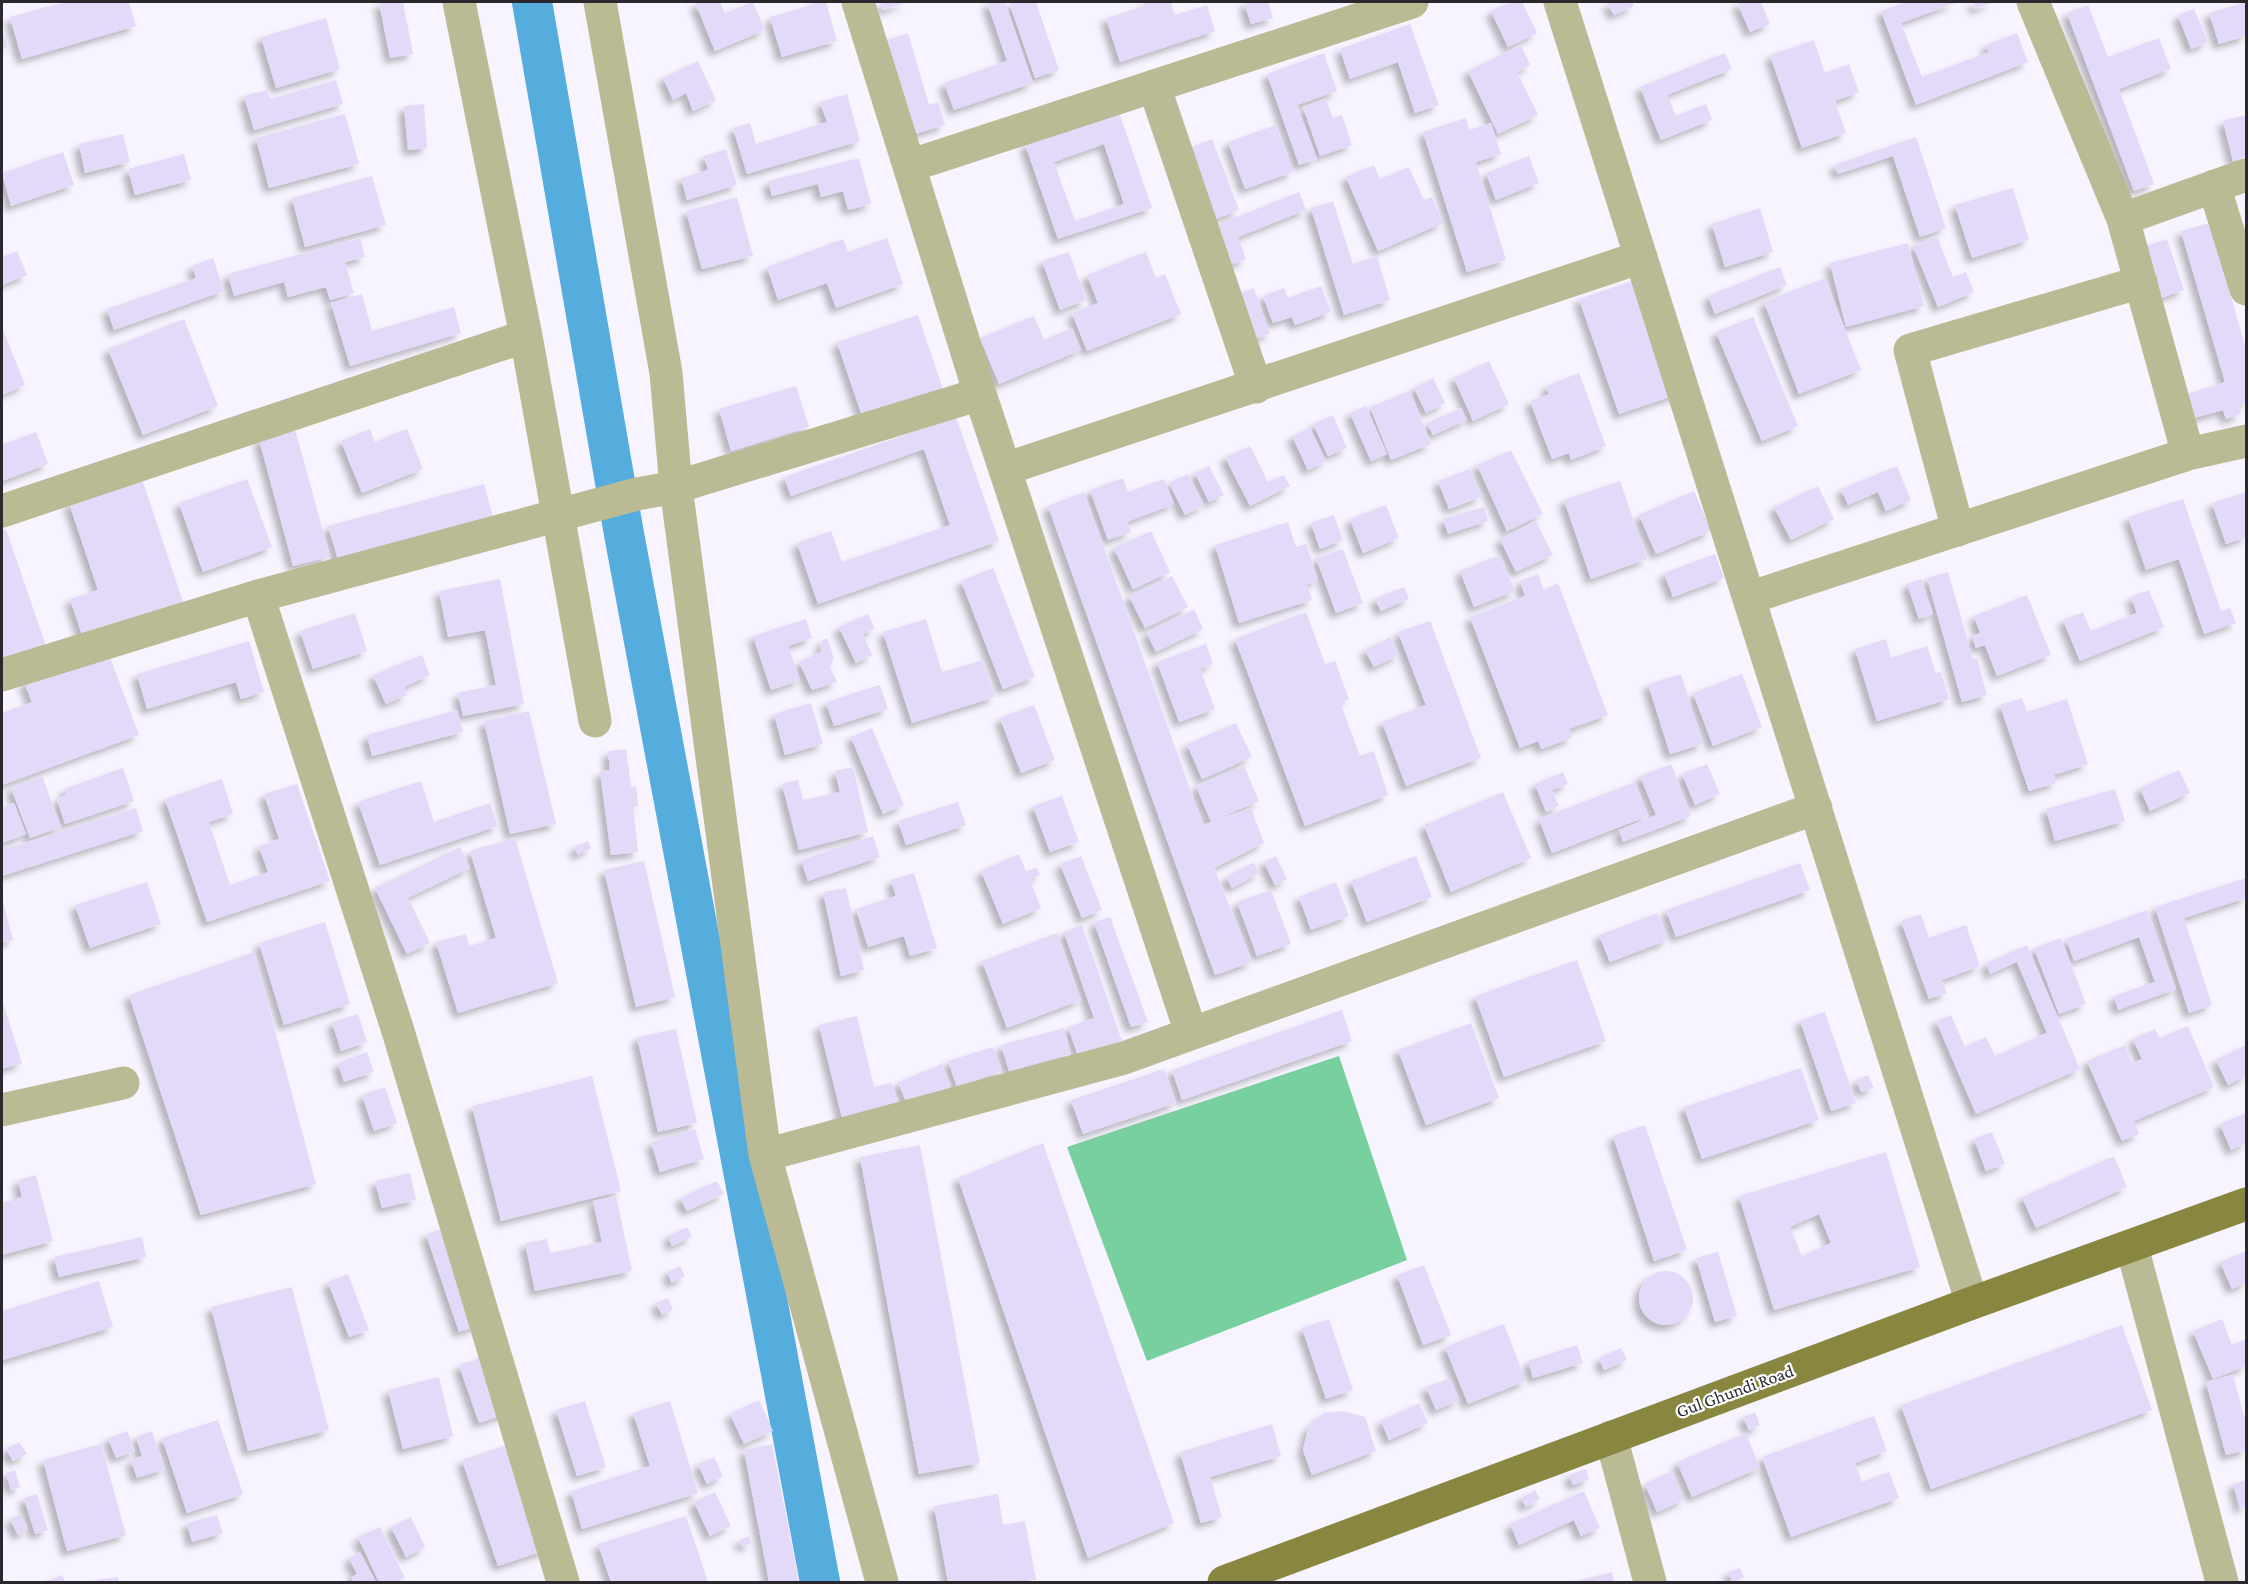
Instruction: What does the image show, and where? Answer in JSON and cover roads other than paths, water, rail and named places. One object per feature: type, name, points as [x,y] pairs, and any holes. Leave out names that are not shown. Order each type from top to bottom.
[{"type":"main road","name":"Gul Ghundi Road","points":[[1224,1582],[2247,1203]]},
{"type":"street","points":[[459,2],[526,336],[595,721]]},
{"type":"street","points":[[600,2],[666,373],[676,487],[765,1155],[882,1582]]},
{"type":"street","points":[[858,2],[980,394],[1191,1033]]},
{"type":"street","points":[[909,166],[1412,2]]},
{"type":"street","points":[[1560,2],[1972,1303]]},
{"type":"street","points":[[2033,2],[2123,219],[2188,454]]},
{"type":"street","points":[[1154,86],[1256,387]]},
{"type":"street","points":[[2123,219],[2247,175]]},
{"type":"street","points":[[2214,186],[2247,289]]},
{"type":"street","points":[[1005,470],[1641,257]]},
{"type":"street","points":[[1958,530],[1910,350],[2141,282]]},
{"type":"street","points":[[2,511],[526,336]]},
{"type":"street","points":[[2,675],[258,596],[558,518],[637,494],[676,487],[980,394]]},
{"type":"street","points":[[1749,598],[2188,454],[2247,441]]},
{"type":"street","points":[[258,596],[398,1031],[563,1582]]},
{"type":"street","points":[[765,1155],[1124,1058],[1815,808]]},
{"type":"street","points":[[2,1110],[123,1083]]},
{"type":"street","points":[[2132,1246],[2222,1582]]},
{"type":"street","points":[[1611,1437],[1650,1582]]},
{"type":"waterway","points":[[532,2],[624,534],[820,1582]]}]
